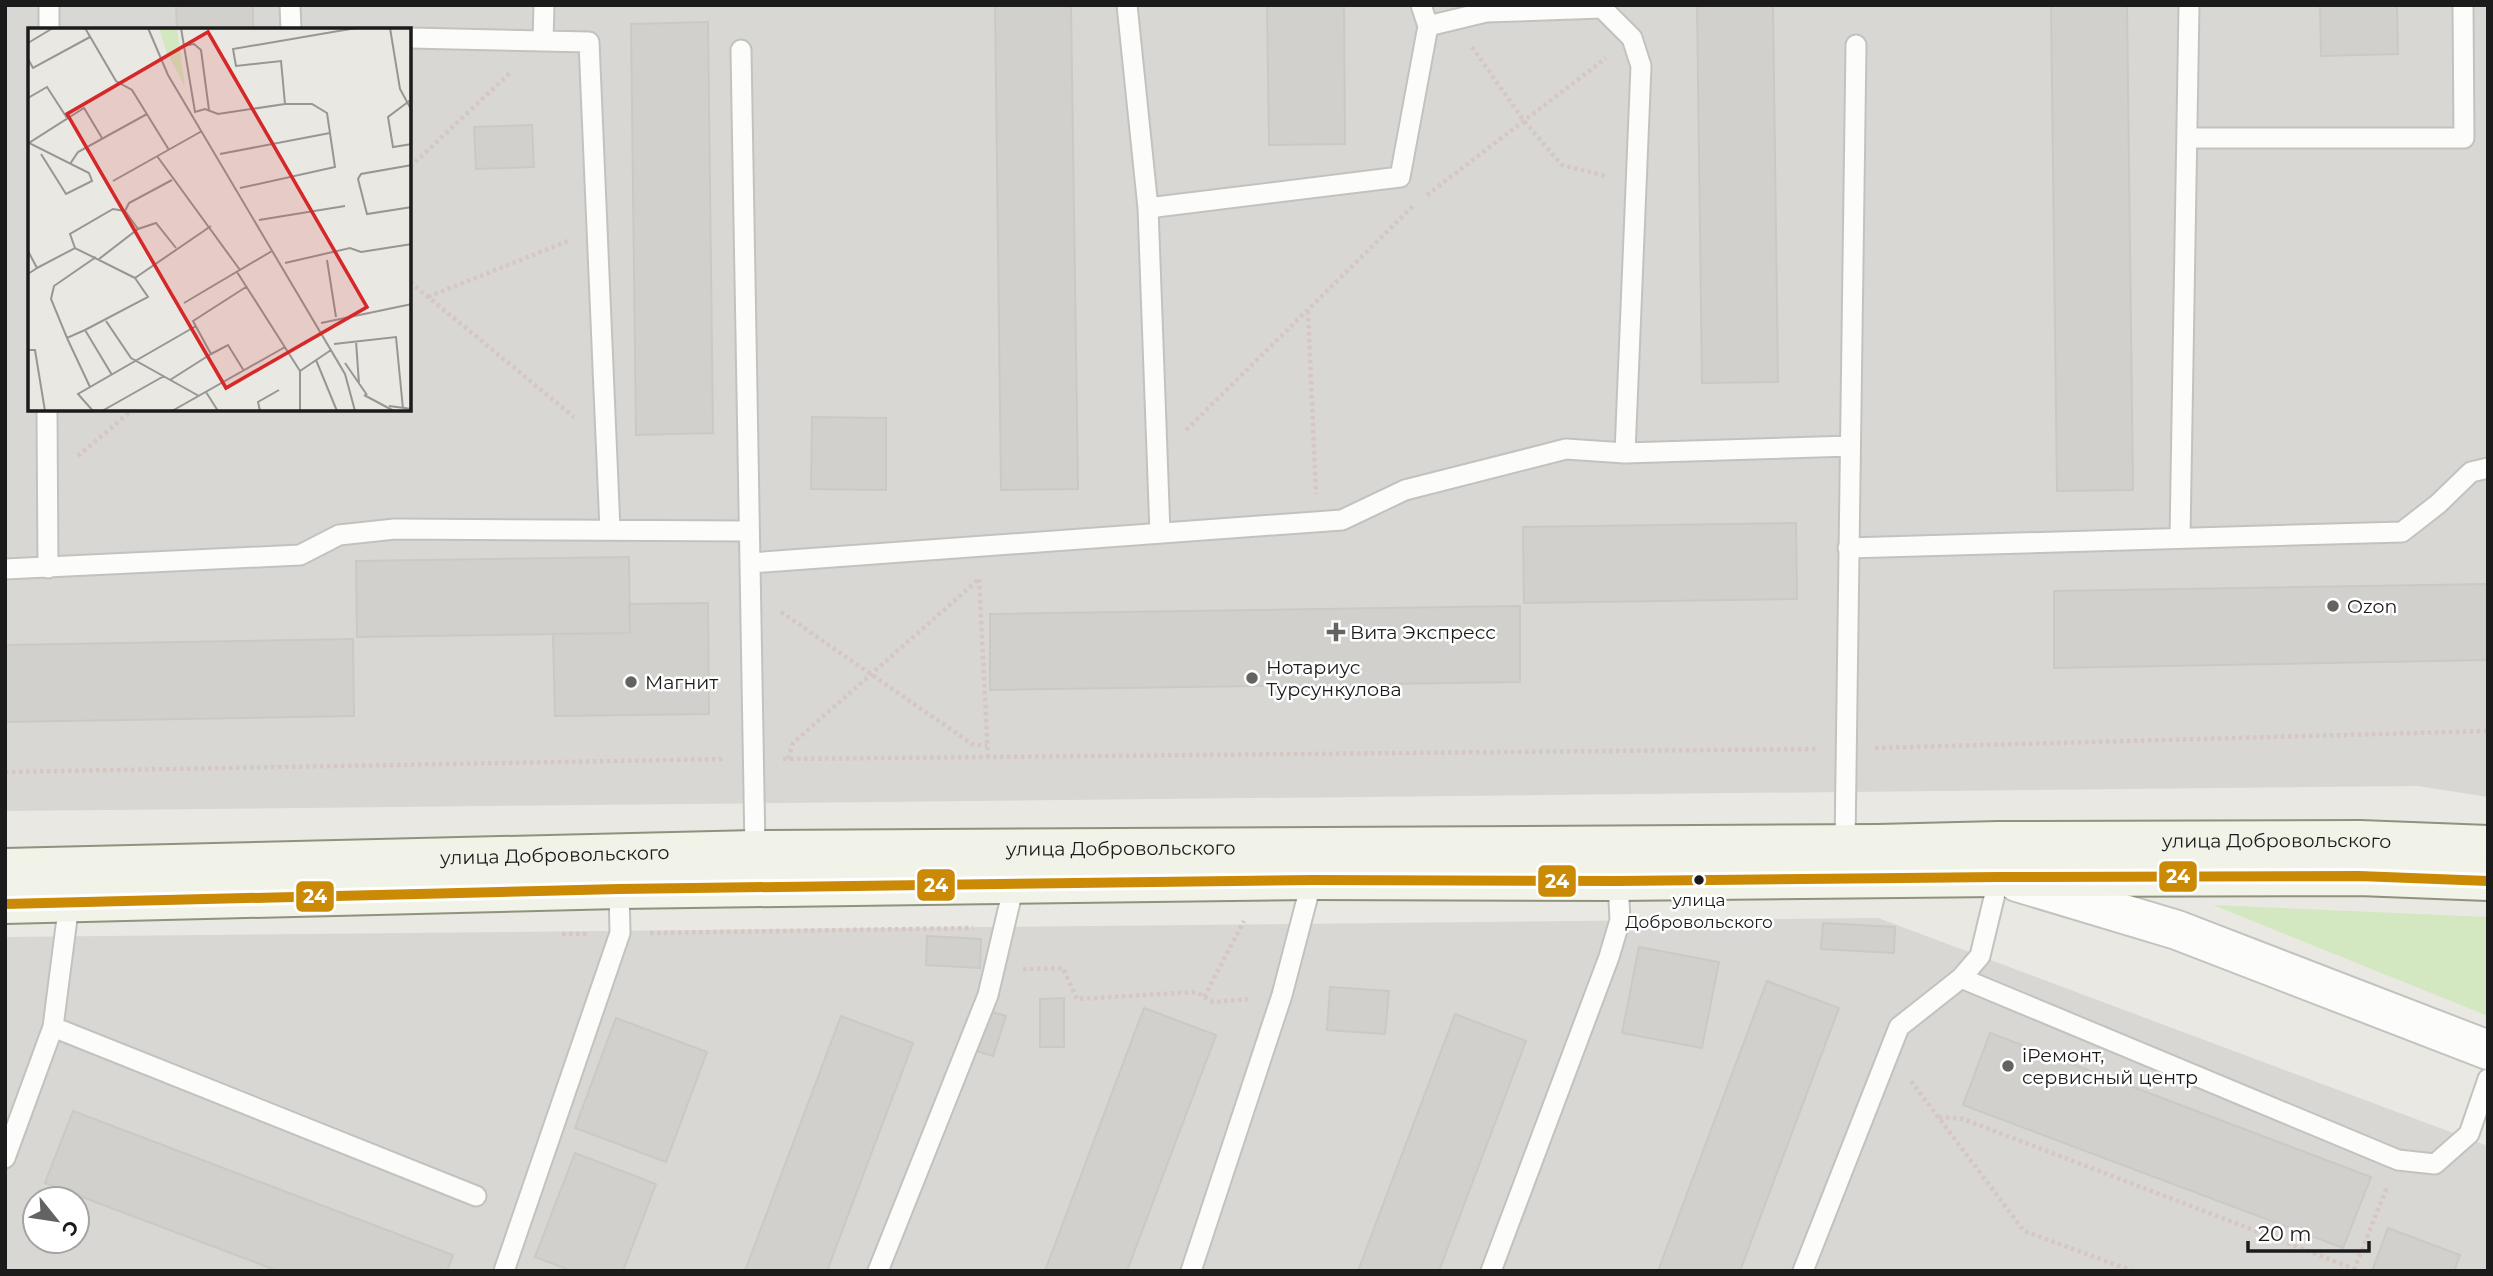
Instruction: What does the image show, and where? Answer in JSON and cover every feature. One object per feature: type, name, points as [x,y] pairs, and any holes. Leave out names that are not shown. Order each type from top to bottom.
[{"type":"main road","name":"улица Добровольского","points":[[5,904],[619,889],[1312,880],[1618,881],[1845,862],[2011,841],[2360,840],[2488,845]]},
{"type":"main road","name":"улица Добровольского","points":[[5,868],[755,850],[1845,862],[1998,877],[2360,876],[2488,881]]},
{"type":"street","name":"улица Добровольского","points":[[1998,877],[2177,930],[2488,1050]]},
{"type":"lane","points":[[49,5],[49,28]]},
{"type":"lane","points":[[290,5],[291,28]]},
{"type":"lane","points":[[543,41],[544,5]]},
{"type":"lane","points":[[1127,5],[1148,208],[1160,533]]},
{"type":"lane","points":[[1148,208],[1400,177],[1428,26],[1421,5]]},
{"type":"lane","points":[[2180,538],[2189,5]]},
{"type":"lane","points":[[2188,138],[2464,138],[2463,5]]},
{"type":"lane","points":[[1428,26],[1486,12],[1603,7],[1632,38],[1641,66],[1625,453]]},
{"type":"lane","points":[[411,38],[589,42],[610,530]]},
{"type":"lane","points":[[1845,862],[1856,46]]},
{"type":"lane","points":[[741,50],[755,850]]},
{"type":"lane","points":[[47,411],[48,568]]},
{"type":"lane","points":[[750,563],[1342,520],[1405,490],[1566,449],[1625,453],[1850,446]]},
{"type":"lane","points":[[1848,548],[2402,531],[2438,504],[2471,472],[2488,468]]},
{"type":"lane","points":[[5,569],[300,555],[339,535],[395,529],[749,531]]},
{"type":"lane","points":[[1803,1271],[1899,1027],[1961,978],[1980,956],[1998,877]]},
{"type":"lane","points":[[1191,1271],[1282,995],[1312,880]]},
{"type":"lane","points":[[1491,1271],[1609,957],[1620,920],[1618,881]]},
{"type":"lane","points":[[878,1271],[988,995],[1014,885]]},
{"type":"lane","points":[[503,1271],[620,933],[619,889]]},
{"type":"lane","points":[[5,1158],[53,1027],[69,903]]},
{"type":"lane","points":[[1961,978],[2398,1160],[2435,1164],[2469,1134],[2488,1079]]},
{"type":"lane","points":[[53,1027],[475,1196]]},
{"type":"path","points":[[1453,20],[1524,121],[1562,165],[1636,183]]},
{"type":"path","points":[[1157,458],[1414,205],[1632,38]]},
{"type":"path","points":[[411,166],[543,41]]},
{"type":"path","points":[[428,297],[598,229]]},
{"type":"path","points":[[411,283],[608,445]]},
{"type":"path","points":[[1308,310],[1317,522]]},
{"type":"path","points":[[48,482],[131,411]]},
{"type":"path","points":[[977,547],[988,757]]},
{"type":"path","points":[[788,759],[793,743],[979,579]]},
{"type":"path","points":[[750,591],[972,744],[987,746]]},
{"type":"path","points":[[5,772],[753,759],[1846,749],[2488,731]]},
{"type":"path","points":[[1231,922],[1300,920]]},
{"type":"path","points":[[1204,997],[1244,921]]},
{"type":"path","points":[[550,934],[1004,928]]},
{"type":"path","points":[[994,970],[1063,968],[1077,999],[1196,992],[1213,1002],[1282,995]]},
{"type":"path","points":[[1887,1058],[1911,1081],[2024,1231],[2133,1271]]},
{"type":"path","points":[[1939,1117],[1963,1119],[2354,1270],[2398,1160]]},
{"type":"shaded area","points":[[5,5],[2488,5],[2488,797],[2418,786],[5,811]]},
{"type":"shaded area","points":[[1878,918],[2488,1146],[2488,1271],[5,1271],[5,937]]},
{"type":"green space","points":[[2213,905],[2488,917],[2488,1016]]},
{"type":"building","points":[[176,5],[253,5],[253,28],[177,28]]},
{"type":"building","points":[[995,5],[1071,5],[1078,489],[1001,490]]},
{"type":"building","points":[[1267,5],[1344,5],[1345,144],[1269,145]]},
{"type":"building","points":[[1697,5],[1773,5],[1778,382],[1702,383]]},
{"type":"building","points":[[2051,5],[2127,5],[2133,490],[2057,491]]},
{"type":"building","points":[[2320,5],[2397,5],[2398,54],[2321,56]]},
{"type":"building","points":[[708,22],[713,433],[636,435],[631,24]]},
{"type":"building","points":[[532,125],[534,167],[476,169],[474,127]]},
{"type":"building","points":[[812,417],[886,418],[886,490],[811,489]]},
{"type":"building","points":[[1796,523],[1797,599],[1524,603],[1523,527]]},
{"type":"building","points":[[629,557],[630,633],[357,637],[356,561]]},
{"type":"building","points":[[2488,584],[2488,660],[2054,668],[2054,591]]},
{"type":"building","points":[[708,603],[709,714],[555,716],[553,634],[630,633],[629,604]]},
{"type":"building","points":[[1520,606],[1520,682],[990,690],[990,614]]},
{"type":"building","points":[[353,639],[354,716],[5,722],[5,645]]},
{"type":"building","points":[[1823,923],[1895,927],[1894,953],[1821,949]]},
{"type":"building","points":[[927,936],[981,939],[980,968],[926,965]]},
{"type":"building","points":[[1639,947],[1719,962],[1702,1048],[1622,1033]]},
{"type":"building","points":[[1767,981],[1839,1008],[1740,1271],[1658,1271]]},
{"type":"building","points":[[1330,987],[1389,991],[1385,1034],[1327,1030]]},
{"type":"building","points":[[1064,998],[1064,1047],[1040,1047],[1040,999]]},
{"type":"building","points":[[1144,1008],[1216,1035],[1127,1271],[1045,1271]]},
{"type":"building","points":[[989,1011],[1006,1016],[993,1056],[976,1051]]},
{"type":"building","points":[[1455,1014],[1526,1041],[1439,1271],[1358,1271]]},
{"type":"building","points":[[841,1016],[913,1043],[827,1271],[745,1271]]},
{"type":"building","points":[[616,1018],[707,1052],[666,1162],[575,1128]]},
{"type":"building","points":[[1990,1033],[2371,1177],[2343,1248],[1963,1105]]},
{"type":"building","points":[[73,1111],[453,1255],[447,1271],[278,1271],[91,1200],[91,1185],[45,1183]]},
{"type":"building","points":[[575,1153],[656,1184],[623,1271],[572,1271],[535,1257]]},
{"type":"building","points":[[2388,1228],[2460,1255],[2454,1271],[2372,1271]]},
{"type":"transit line","name":"24","points":[[5,904],[619,889],[1312,880],[1618,881],[2359,876],[2488,881]]},
{"type":"place","name":"Ozon","points":[[2333,606]]},
{"type":"place","name":"Вита Экспресс","points":[[1336,632]]},
{"type":"place","name":"Нотариус Турсункулова","points":[[1252,678]]},
{"type":"place","name":"Магнит","points":[[631,682]]},
{"type":"place","name":"улица Добровольского","points":[[1699,880]]},
{"type":"place","name":"iРемонт, сервисный центр","points":[[2008,1066]]}]
